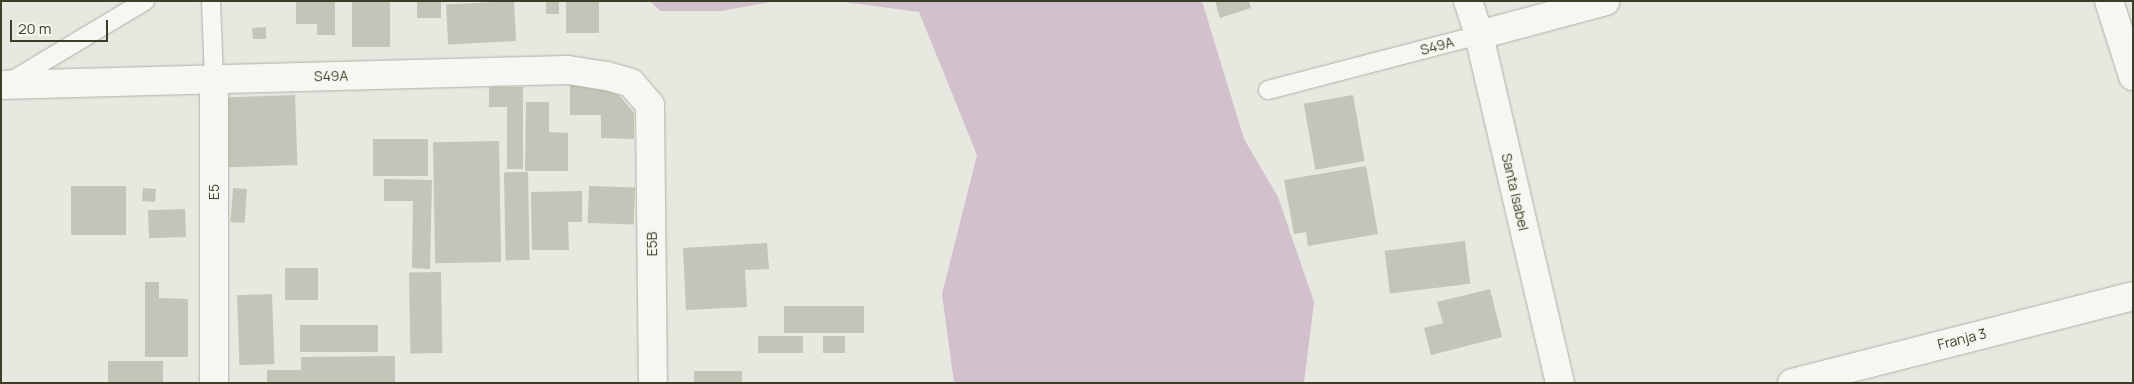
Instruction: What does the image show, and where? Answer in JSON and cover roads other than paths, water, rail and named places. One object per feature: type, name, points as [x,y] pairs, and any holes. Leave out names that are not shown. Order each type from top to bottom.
[{"type":"street","name":"Santa Isabel","points":[[1468,1],[1479,35],[1560,383]]},
{"type":"street","name":"S49A","points":[[1479,35],[1606,1]]},
{"type":"street","points":[[2110,1],[2131,64]]},
{"type":"street","name":"S49A","points":[[3,85],[568,70],[607,76],[631,83],[650,105]]},
{"type":"street","name":"E5","points":[[214,78],[214,383]]},
{"type":"street","name":"E5B","points":[[650,105],[653,383]]},
{"type":"street","name":"Franja 3","points":[[1792,383],[2133,296]]},
{"type":"lane","points":[[3,85],[145,1]]},
{"type":"lane","name":"E5","points":[[211,1],[214,78]]},
{"type":"lane","name":"S49A","points":[[1268,90],[1479,35]]}]
